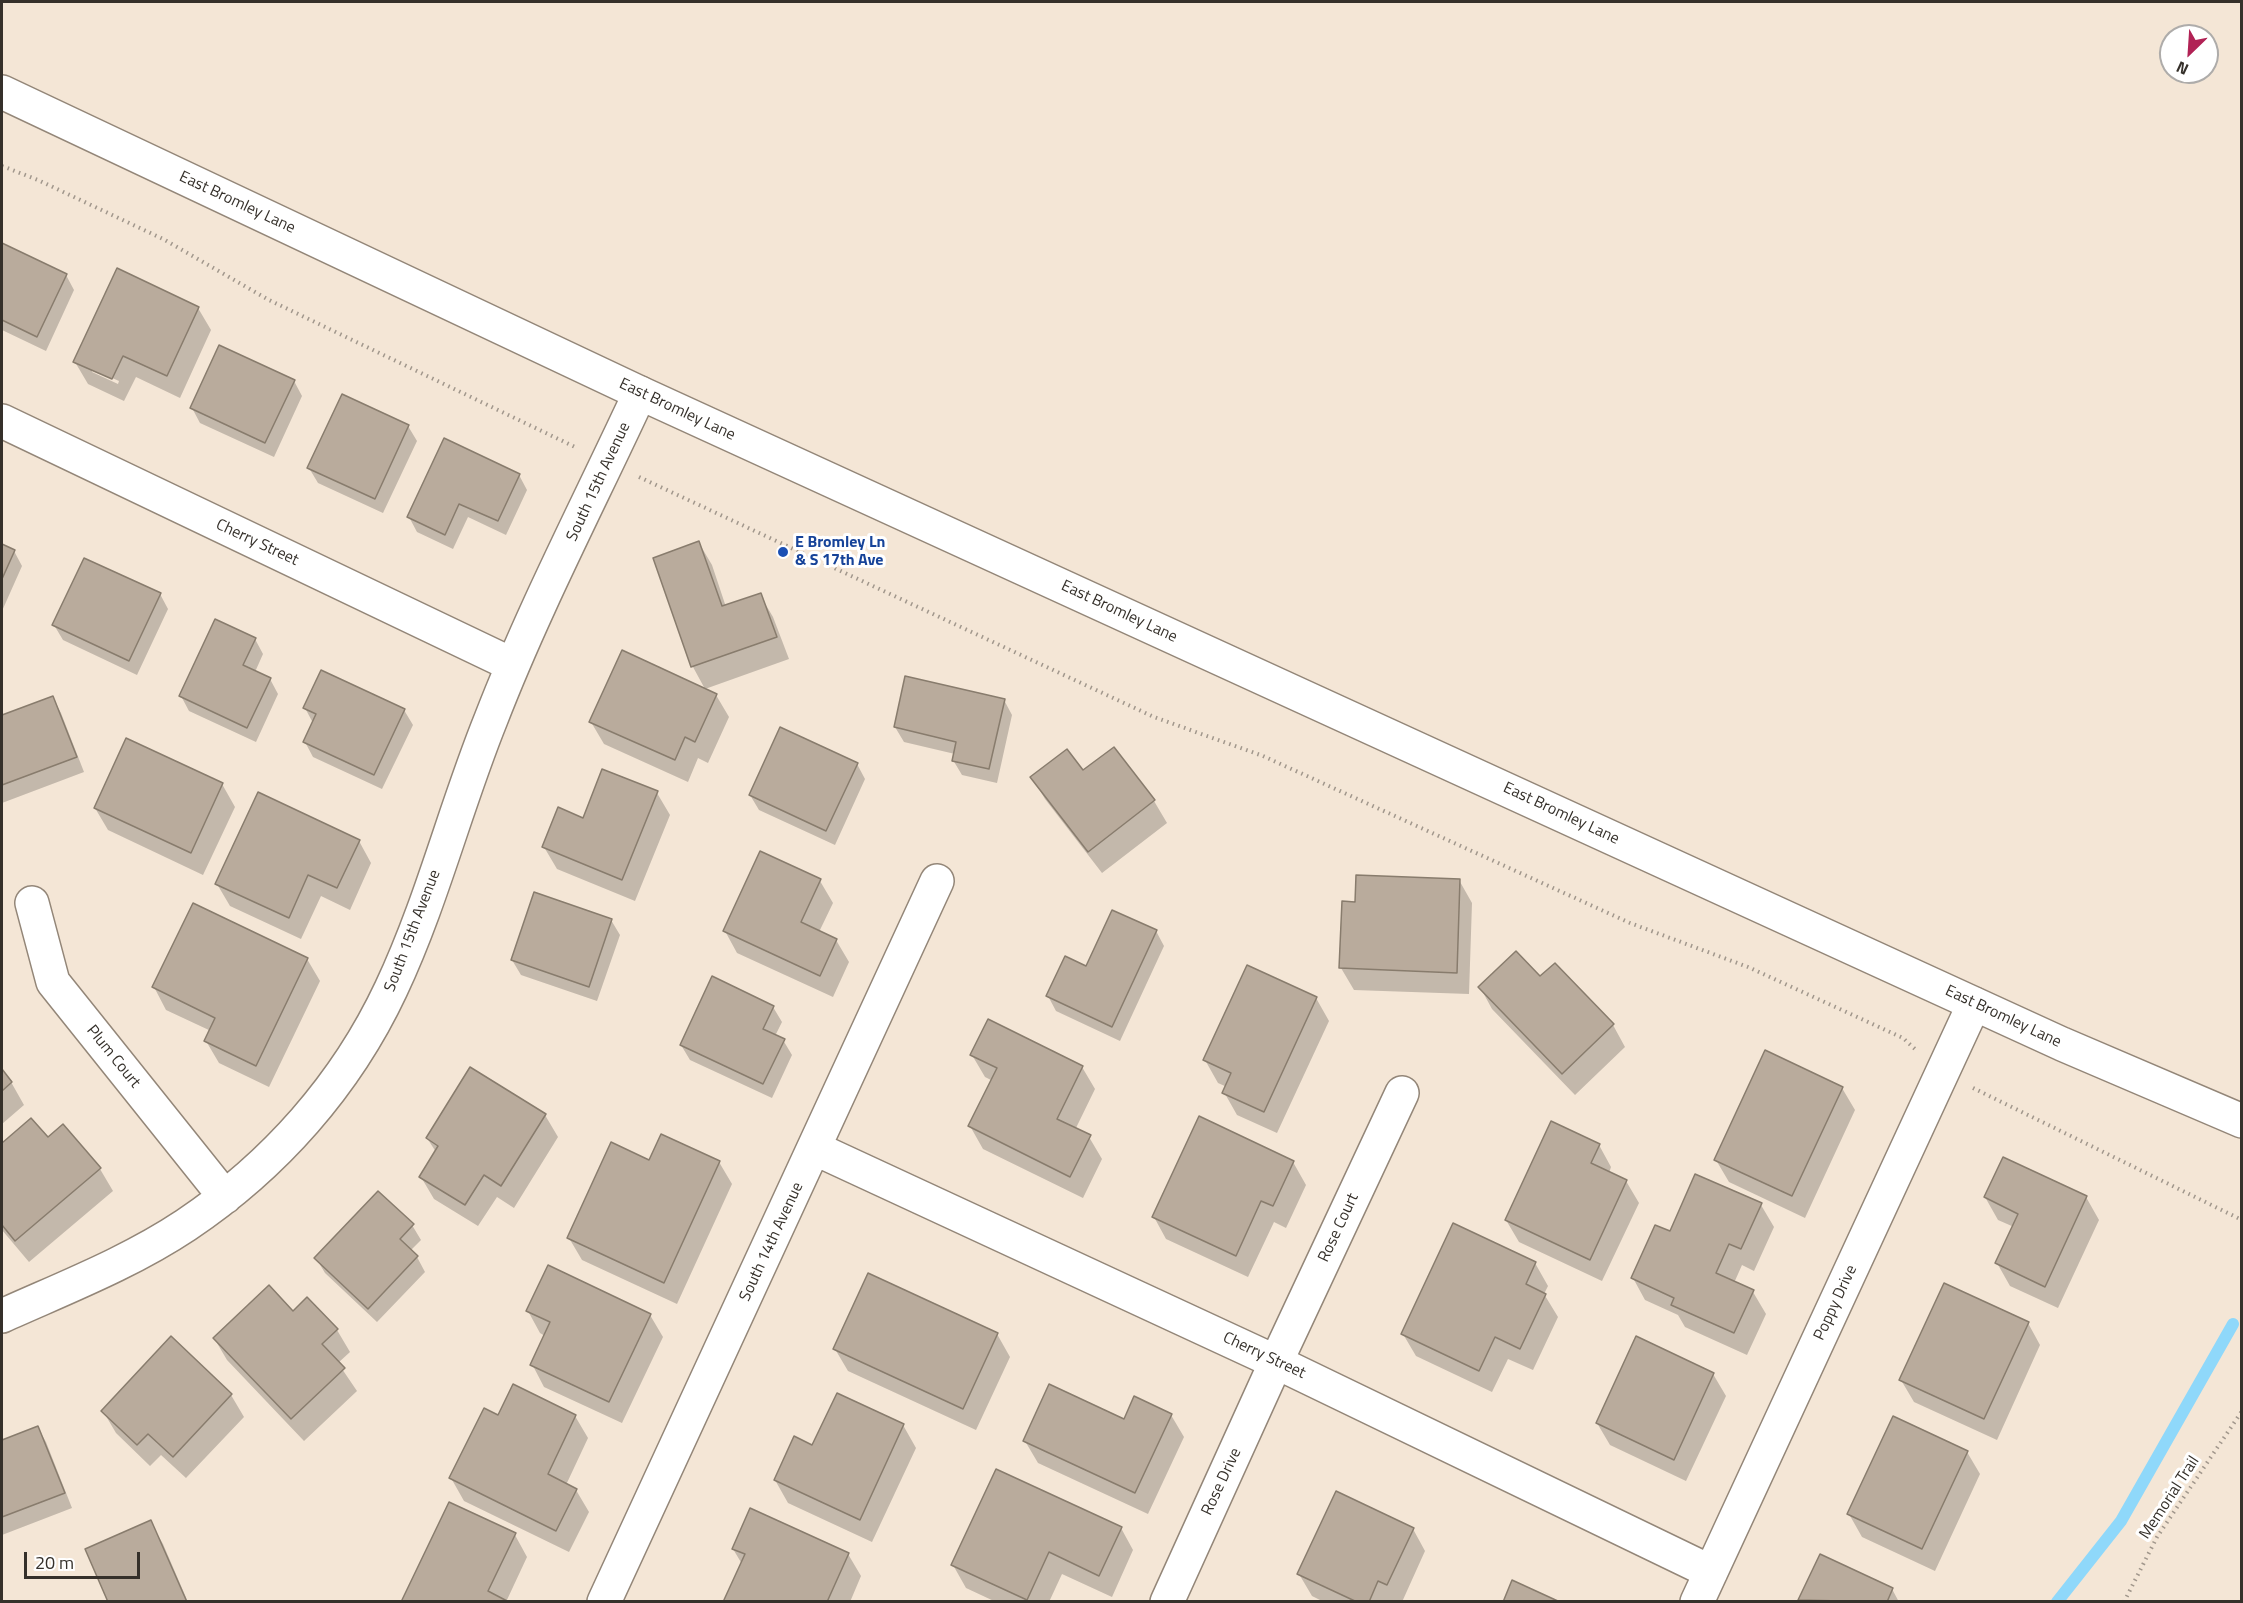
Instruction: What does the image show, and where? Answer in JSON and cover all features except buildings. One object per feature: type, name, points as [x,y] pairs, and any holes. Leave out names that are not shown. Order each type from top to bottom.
[{"type":"street","name":"East Bromley Lane","points":[[2,92],[640,393],[1974,1004],[2241,1121]]},
{"type":"street","name":"South 15th Avenue","points":[[2,1316],[107,1269],[184,1226],[225,1197],[268,1160],[337,1082],[367,1034],[391,988],[424,907],[470,773],[513,665],[640,393]]},
{"type":"street","name":"Cherry Street","points":[[2,421],[513,665]]},
{"type":"street","name":"South 14th Avenue","points":[[604,1602],[937,881]]},
{"type":"street","name":"Plum Court","points":[[32,903],[53,982],[225,1197]]},
{"type":"street","name":"Poppy Drive","points":[[1697,1602],[1974,1004]]},
{"type":"street","name":"Rose Court","points":[[1276,1362],[1402,1093]]},
{"type":"street","name":"Cherry Street","points":[[814,1148],[1276,1362],[1711,1572]]},
{"type":"street","name":"Rose Drive","points":[[1167,1602],[1276,1362]]},
{"type":"path","points":[[2,166],[38,180],[163,238],[269,300],[608,463],[1154,717],[1263,756],[1630,923],[1776,979],[1903,1038],[1942,1074],[2241,1220]]},
{"type":"path","name":"Memorial Trail","points":[[2124,1602],[2157,1537],[2241,1411]]},
{"type":"waterway","points":[[2057,1602],[2121,1521],[2233,1324]]},
{"type":"place","name":"E Bromley Ln & S 17th Ave","points":[[783,552]]}]
